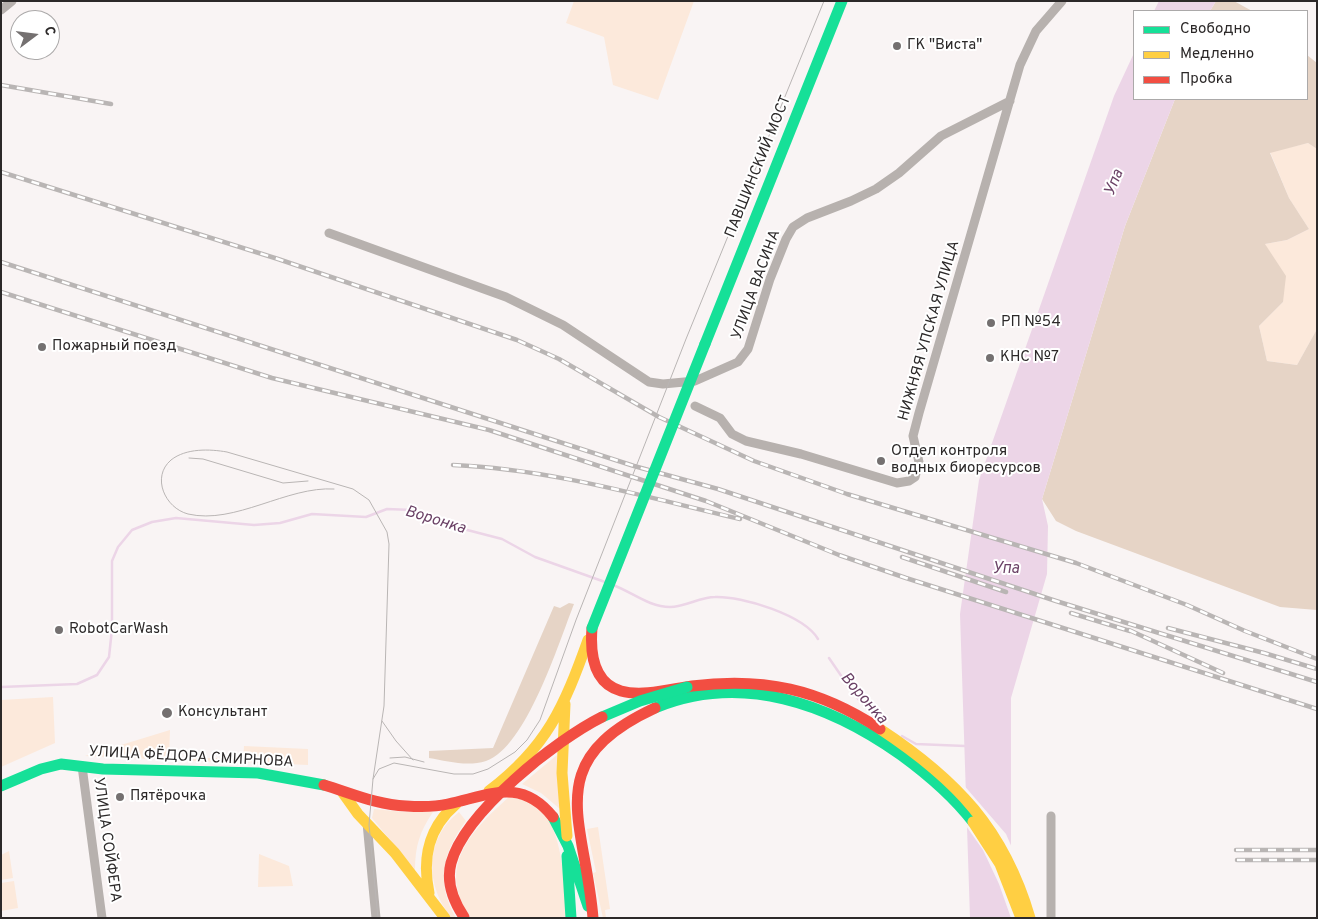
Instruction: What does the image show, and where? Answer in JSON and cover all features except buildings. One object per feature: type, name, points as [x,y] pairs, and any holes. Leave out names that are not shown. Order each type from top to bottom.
[{"type":"main road","name":"ПАВШИНСКИЙ МОСТ","points":[[565,704],[592,628],[842,1]]},
{"type":"main road","points":[[592,628],[592,656],[595,669],[601,678],[620,691],[633,692],[734,682],[784,686],[824,698],[872,723],[936,769],[978,811],[1008,858],[1030,918]]},
{"type":"main road","points":[[464,917],[453,896],[450,870],[456,849],[468,828],[533,765],[574,733],[629,704],[687,687]]},
{"type":"main road","points":[[593,918],[593,897],[580,828],[579,787],[585,762],[598,745],[651,708],[709,693],[747,692],[781,696],[809,703],[847,720],[931,776],[959,803],[991,846],[1008,880],[1021,918]]},
{"type":"main road","points":[[488,792],[512,774],[531,756],[565,704]]},
{"type":"main road","points":[[565,704],[562,773],[568,849],[566,864],[572,905],[571,918]]},
{"type":"main road","name":"УЛИЦА ФЁДОРА СМИРНОВА","points":[[1,786],[48,766],[82,766],[99,769],[278,775],[308,780],[368,801],[422,806],[438,806],[461,801]]},
{"type":"main road","points":[[430,896],[425,868],[430,838],[442,816],[461,801],[488,792],[501,790],[521,793],[544,805],[556,822],[568,849],[593,918]]},
{"type":"main road","points":[[343,793],[430,896],[445,918]]},
{"type":"main road","points":[[366,822],[368,801]]},
{"type":"street","points":[[1,10],[12,1]]},
{"type":"street","name":"НИЖНЯЯ УПСКАЯ УЛИЦА","points":[[695,406],[720,418],[732,434],[746,441],[801,454],[898,483],[909,481],[915,477],[919,462],[913,436],[1020,65],[1029,43],[1043,22],[1062,1]]},
{"type":"street","name":"УЛИЦА ВАСИНА","points":[[329,233],[506,297],[563,325],[649,382],[663,384],[695,381],[738,362],[748,350],[770,279],[786,239],[793,227],[807,218],[876,189],[941,136],[1010,101]]},
{"type":"street","name":"УЛИЦА СОЙФЕРА","points":[[82,766],[102,918]]},
{"type":"street","points":[[1051,816],[1051,918]]},
{"type":"street","points":[[366,822],[376,918]]},
{"type":"shaded area","points":[[574,1],[694,1],[658,100],[613,85],[604,37],[566,23]]},
{"type":"shaded area","points":[[1216,1],[1234,1],[1250,10],[1211,10]]},
{"type":"shaded area","points":[[1308,56],[1317,63],[1317,149],[1308,143],[1270,153],[1289,198],[1309,229],[1287,240],[1265,244],[1286,276],[1283,302],[1259,326],[1267,361],[1297,365],[1317,329],[1317,610],[1280,607],[1076,531],[1056,521],[1042,499],[1125,226],[1175,100],[1308,100]]},
{"type":"shaded area","points":[[1308,143],[1317,149],[1317,329],[1297,365],[1267,361],[1259,326],[1283,302],[1265,244],[1287,240],[1309,229],[1289,198],[1270,152]]},
{"type":"shaded area","points":[[569,603],[574,604],[539,692],[515,736],[501,752],[479,763],[457,763],[429,758],[429,751],[493,748],[554,606],[560,608]]},
{"type":"shaded area","points":[[53,697],[55,743],[1,767],[1,700]]},
{"type":"shaded area","points":[[170,730],[169,758],[221,758],[221,762],[85,756]]},
{"type":"shaded area","points":[[244,746],[308,749],[308,765],[243,762]]},
{"type":"shaded area","points":[[557,755],[560,809],[541,793],[522,784]]},
{"type":"shaded area","points":[[509,797],[535,805],[545,814],[552,826],[561,857],[567,918],[471,918],[461,900],[457,882],[457,866],[463,851],[471,836],[482,823]]},
{"type":"shaded area","points":[[374,809],[433,812],[419,839],[415,870],[372,818]]},
{"type":"shaded area","points":[[459,812],[466,821],[452,844],[444,868],[445,892],[456,918],[452,918],[443,906],[437,892],[433,878],[432,863],[439,835]]},
{"type":"shaded area","points":[[598,827],[610,909],[605,910],[606,918],[603,918],[593,873],[596,872],[587,829]]},
{"type":"shaded area","points":[[9,851],[13,878],[1,880],[1,855]]},
{"type":"shaded area","points":[[259,854],[289,866],[293,886],[258,887]]},
{"type":"shaded area","points":[[14,881],[18,908],[1,911],[1,883]]},
{"type":"water","points":[[1159,1],[1216,1],[1211,10],[1154,10]]},
{"type":"water","name":"Упа","points":[[1133,55],[1133,100],[1175,100],[1125,226],[1042,499],[1048,526],[1047,574],[1011,698],[1011,918],[970,918],[960,614],[979,480],[1114,96]]},
{"type":"pier","points":[[962,783],[1006,834],[1013,850],[1014,918],[1011,918],[999,884],[983,850],[964,823]]},
{"type":"waterway","name":"Воронка","points":[[1,687],[77,684],[97,675],[109,657],[112,629],[112,561],[118,547],[132,530],[152,522],[176,518],[254,525],[280,523],[312,514],[366,517],[387,509],[412,510],[434,517],[448,525],[502,539],[535,557],[605,582]]},
{"type":"waterway","name":"Воронка","points":[[613,585],[655,605],[670,607],[715,597],[741,600],[771,609],[800,622],[811,630],[818,639]]},
{"type":"waterway","name":"Воронка","points":[[829,658],[853,693],[877,720]]},
{"type":"waterway","name":"Воронка","points":[[902,736],[916,744],[965,746]]},
{"type":"tram line","points":[[373,779],[379,769],[394,763],[454,774],[473,774],[488,769],[515,752],[527,740],[540,720],[576,620],[686,339],[824,1]]},
{"type":"tram line","points":[[334,489],[298,493],[242,510],[206,516],[188,514],[180,511],[173,505],[163,491],[162,475],[165,467],[171,460],[184,453],[206,450],[227,452],[353,489],[369,500],[387,532],[389,544],[384,706],[373,779],[369,825],[378,918]]},
{"type":"tram line","points":[[189,458],[203,459],[283,483],[308,481]]},
{"type":"tram line","points":[[382,721],[413,760]]},
{"type":"tram line","points":[[390,758],[405,757],[424,762]]},
{"type":"railway","points":[[1,85],[111,104]]},
{"type":"railway","points":[[1,172],[278,259],[517,340],[559,359],[659,417],[754,461],[847,494],[1076,563],[1187,605],[1245,631],[1317,659]]},
{"type":"railway","points":[[1,262],[634,466],[718,489],[1056,601],[1317,682]]},
{"type":"railway","points":[[1,292],[272,378],[489,430],[706,501],[839,555],[906,578],[1317,709]]},
{"type":"railway","points":[[453,465],[526,472],[562,478],[740,519]]},
{"type":"railway","points":[[902,557],[1006,592]]},
{"type":"railway","points":[[1071,613],[1130,631]]},
{"type":"railway","points":[[1168,628],[1317,669]]},
{"type":"railway","points":[[1129,630],[1223,673]]},
{"type":"railway","points":[[1236,850],[1317,850]]},
{"type":"railway","points":[[1237,860],[1317,860]]},
{"type":"traffic: fast","points":[[705,344],[842,1]]},
{"type":"traffic: fast","points":[[592,628],[705,344]]},
{"type":"traffic: fast","points":[[602,717],[640,701],[687,687]]},
{"type":"traffic: fast","points":[[655,708],[688,698],[720,693],[752,694],[784,699],[814,708],[844,721],[901,755],[939,786],[973,822]]},
{"type":"traffic: fast","points":[[1,786],[41,769],[61,764],[103,769],[258,773],[324,785]]},
{"type":"traffic: fast","points":[[553,817],[568,846],[588,906]]},
{"type":"traffic: fast","points":[[567,856],[571,918]]},
{"type":"traffic: slow","points":[[489,791],[526,758],[551,724],[571,686],[588,640]]},
{"type":"traffic: slow","points":[[565,704],[562,773],[567,836]]},
{"type":"traffic: slow","points":[[880,729],[932,767],[974,809],[991,832],[1006,858],[1019,886],[1030,918]]},
{"type":"traffic: slow","points":[[343,793],[358,814],[395,853],[445,918]]},
{"type":"traffic: slow","points":[[429,893],[426,868],[429,844],[439,823],[456,804]]},
{"type":"traffic: slow","points":[[973,822],[1000,864],[1021,918]]},
{"type":"traffic: jam","points":[[592,628],[595,666],[604,681],[621,691],[647,693],[718,684],[743,683],[767,685],[813,695],[857,715],[880,729]]},
{"type":"traffic: jam","points":[[593,918],[579,822],[578,796],[582,772],[595,750],[619,728],[655,708]]},
{"type":"traffic: jam","points":[[464,917],[452,892],[450,870],[460,843],[474,822],[493,800],[538,760],[561,742],[602,717]]},
{"type":"traffic: jam","points":[[324,785],[374,801],[411,806],[438,806],[491,794],[517,793],[529,797],[541,805],[553,817]]},
{"type":"place","name":"ГК \"Виста\"","points":[[897,46]]},
{"type":"place","name":"РП №54","points":[[991,323]]},
{"type":"place","name":"Пожарный поезд","points":[[42,347]]},
{"type":"place","name":"КНС №7","points":[[990,358]]},
{"type":"place","name":"Отдел контроля водных биоресурсов","points":[[881,461]]},
{"type":"place","name":"RobotCarWash","points":[[59,630]]},
{"type":"place","name":"Консультант","points":[[167,713]]},
{"type":"place","name":"Пятёрочка","points":[[120,797]]}]
